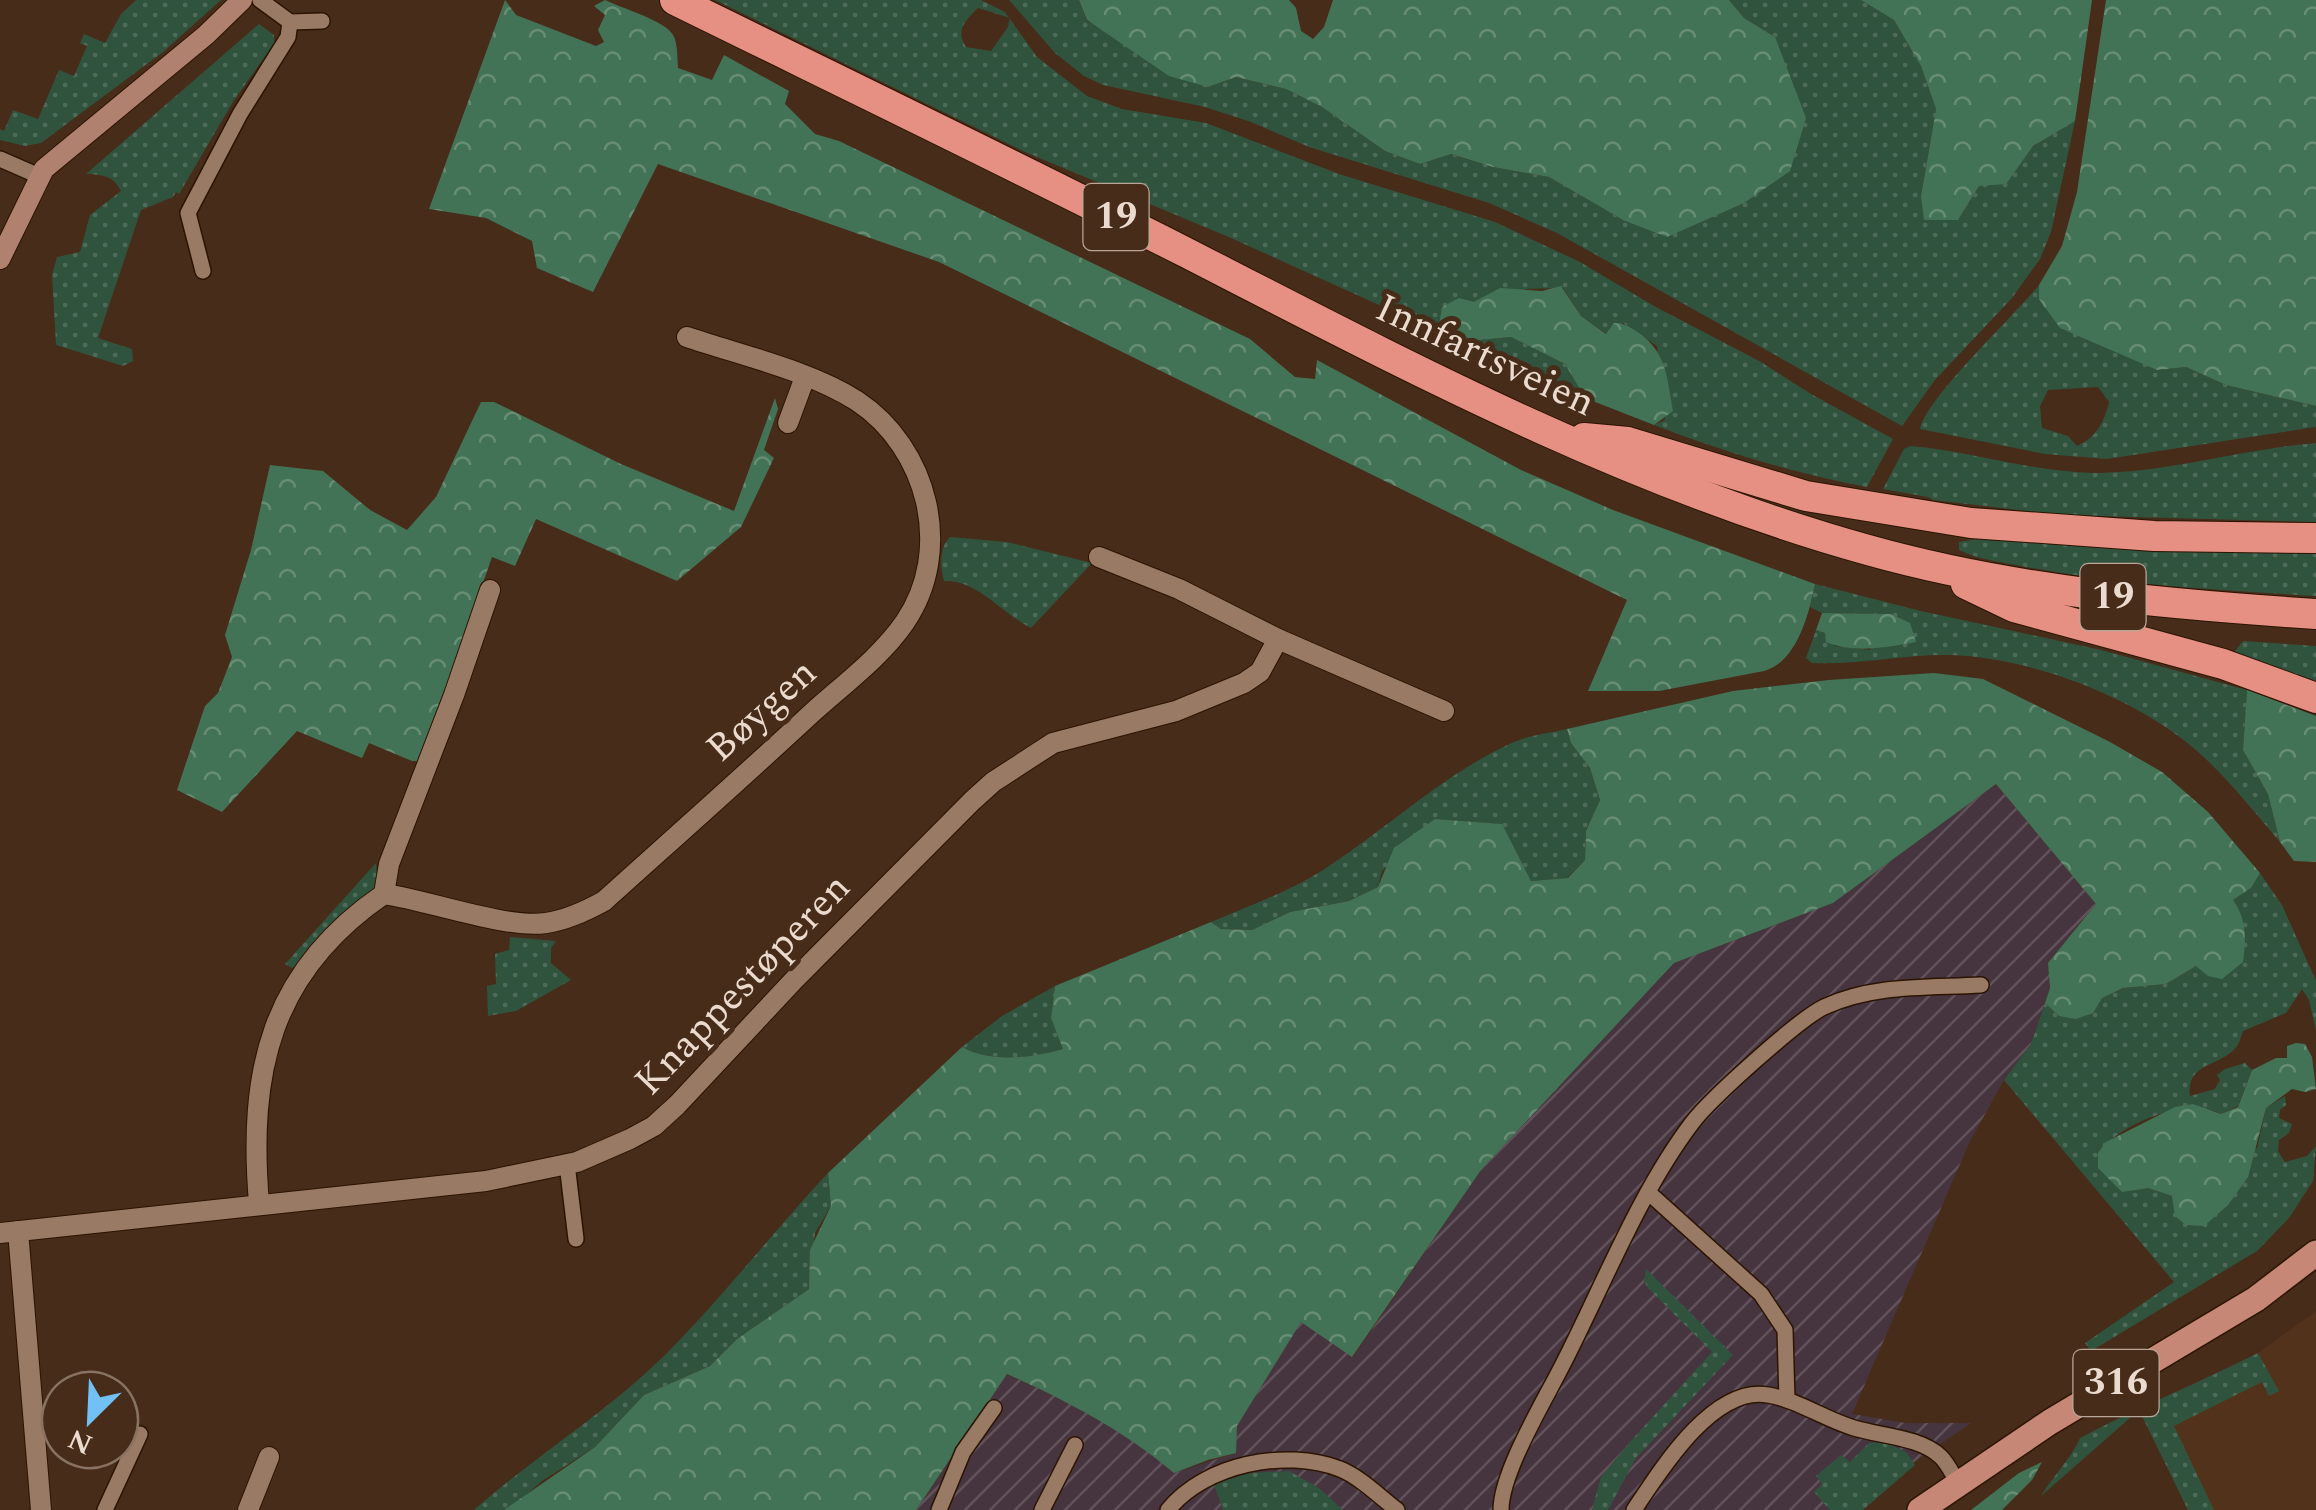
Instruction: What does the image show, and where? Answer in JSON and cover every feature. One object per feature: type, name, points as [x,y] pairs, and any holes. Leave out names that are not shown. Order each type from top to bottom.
[{"type":"highway","name":"Innfartsveien","points":[[676,0],[1092,205],[1444,385],[1707,498],[1870,551],[2044,588],[2142,602],[2316,614]]},
{"type":"highway","points":[[1556,436],[1628,442],[1733,477],[1806,496],[1971,524],[2154,536],[2316,538]]},
{"type":"highway","points":[[1913,560],[2014,606],[2223,664],[2316,698]]},
{"type":"main road","name":"316","points":[[1920,1510],[2050,1422],[2256,1300],[2314,1250]]},
{"type":"street","points":[[0,259],[39,176],[53,160],[206,36],[242,0]]},
{"type":"street","name":"Bøygen","points":[[384,894],[504,921],[542,924],[584,912],[604,900],[886,645],[906,621],[919,596],[932,529],[913,464],[895,436],[854,399],[687,337]]},
{"type":"street","points":[[788,423],[806,378]]},
{"type":"street","points":[[1099,557],[1208,602],[1278,638],[1444,711]]},
{"type":"street","points":[[259,1203],[258,1097],[274,1021],[290,992],[333,934],[384,894],[389,864],[490,590]]},
{"type":"street","name":"Knappestøperen","points":[[9,1232],[486,1181],[567,1164],[630,1139],[654,1126],[678,1105],[794,980],[992,782],[1053,742],[1176,711],[1244,683],[1260,672],[1278,638]]},
{"type":"street","points":[[9,1232],[41,1510]]},
{"type":"street","points":[[248,1510],[269,1456]]},
{"type":"lane","points":[[260,0],[290,22],[322,21]]},
{"type":"lane","points":[[203,271],[188,213],[240,114],[282,51],[290,22]]},
{"type":"lane","points":[[0,159],[39,176]]},
{"type":"lane","points":[[1501,1510],[1501,1494],[1532,1427],[1649,1193],[1693,1121],[1822,1008],[1877,990],[1981,986]]},
{"type":"lane","points":[[567,1164],[576,1239]]},
{"type":"lane","points":[[1649,1193],[1761,1294],[1785,1330],[1787,1400]]},
{"type":"lane","points":[[1634,1510],[1667,1462],[1724,1404],[1764,1394],[1848,1426],[1924,1446],[1941,1457],[1958,1482]]},
{"type":"lane","points":[[939,1510],[962,1452],[994,1408]]},
{"type":"lane","points":[[1042,1510],[1075,1445]]},
{"type":"lane","points":[[1168,1510],[1182,1492],[1203,1479],[1252,1464],[1310,1460],[1344,1470],[1398,1510]]},
{"type":"lane","points":[[105,1510],[123,1470]]},
{"type":"shaded area","points":[[1996,784],[2096,904],[2048,963],[2050,988],[2031,1044],[2004,1080],[1970,1141],[1852,1414],[1906,1423],[1971,1423],[1888,1480],[1853,1510],[916,1510],[1007,1374],[1081,1408],[1148,1451],[1174,1473],[1235,1453],[1237,1426],[1301,1322],[1353,1357],[1481,1170],[1674,963],[1833,903]]},
{"type":"shaded area","points":[[2316,1311],[2316,1510],[2188,1510],[2139,1410],[2258,1353]]},
{"type":"green space","points":[[136,0],[221,0],[163,52],[41,143],[25,146],[0,140],[0,129],[4,131],[13,110],[38,119],[59,70],[74,76],[87,46],[80,43],[84,34],[105,43],[121,14]]},
{"type":"green space","points":[[505,0],[516,15],[596,46],[604,42],[598,30],[605,15],[594,6],[605,0],[642,15],[673,35],[678,68],[712,80],[724,55],[789,91],[785,104],[815,134],[839,141],[1250,339],[1295,377],[1315,379],[1317,360],[1521,470],[1613,510],[1815,584],[1800,635],[1785,658],[1764,671],[1659,691],[1588,691],[1627,600],[939,262],[658,164],[593,292],[537,268],[532,241],[486,218],[429,209]]},
{"type":"green space","points":[[715,0],[981,0],[1009,18],[978,8],[962,31],[966,47],[991,51],[1010,19],[1037,57],[1087,96],[1122,109],[1206,123],[1339,174],[1495,222],[1580,262],[1893,439],[1867,487],[1733,453],[1654,425],[1665,420],[1657,346],[1623,323],[1607,334],[1581,316],[1563,288],[1526,289],[1469,341],[1511,337],[1565,364],[1585,398],[1231,238],[1025,152]]},
{"type":"green space","points":[[1009,0],[1079,0],[1087,21],[1208,87],[1236,77],[1286,89],[1322,107],[1385,151],[1420,164],[1450,154],[1549,177],[1623,220],[1775,37],[1744,18],[1729,0],[1861,0],[1894,20],[1921,66],[1936,109],[1921,196],[1958,220],[1979,186],[2057,129],[2075,121],[2051,232],[2040,259],[2012,298],[1935,380],[1902,426],[1557,233],[1489,203],[1309,147],[1205,107],[1103,85],[1084,76],[1055,53]]},
{"type":"green space","points":[[1079,0],[1289,0],[1296,8],[1301,31],[1313,39],[1324,27],[1333,0],[1729,0],[1744,18],[1775,37],[1806,118],[1790,171],[1744,203],[1667,237],[1623,220],[1549,177],[1493,167],[1451,154],[1420,164],[1385,151],[1322,107],[1286,89],[1236,77],[1208,87],[1169,76],[1087,20]]},
{"type":"green space","points":[[1861,0],[2092,0],[2075,121],[2033,146],[2006,184],[1979,186],[1958,220],[1924,220],[1921,196],[1936,109],[1921,66],[1894,20]]},
{"type":"green space","points":[[2106,0],[2316,0],[2316,406],[2226,385],[2186,367],[2157,370],[2060,328],[2039,299],[2039,285],[2062,246],[2077,192]]},
{"type":"green space","points":[[259,24],[274,35],[274,44],[234,100],[179,194],[176,192],[173,197],[141,210],[98,338],[132,349],[133,361],[123,366],[56,345],[52,275],[57,257],[80,252],[90,215],[121,191],[107,177],[86,174]]},
{"type":"green space","points":[[2039,285],[2039,299],[2157,370],[2186,367],[2226,385],[2316,406],[2316,427],[2107,459],[2045,454],[1920,429],[1954,378]],"holes":[[[2098,387],[2109,402],[2099,428],[2077,446],[2068,436],[2042,428],[2040,406],[2048,390]]]},
{"type":"green space","points":[[1561,286],[1581,316],[1606,334],[1614,323],[1623,324],[1654,347],[1667,376],[1673,411],[1654,425],[1585,398],[1565,364],[1511,337],[1469,341],[1438,332],[1442,307],[1459,298],[1474,302],[1500,288],[1542,291]]},
{"type":"green space","points":[[775,398],[778,409],[764,450],[774,458],[741,527],[677,581],[536,519],[515,566],[492,557],[421,761],[369,743],[362,758],[297,731],[222,812],[177,790],[205,706],[218,693],[232,657],[225,635],[251,550],[270,465],[323,471],[370,510],[407,530],[436,497],[481,402],[494,402],[621,464],[734,511]]},
{"type":"green space","points":[[2316,443],[2316,522],[2063,515],[1933,500],[1883,489],[1904,449],[1910,446],[2094,473],[2149,469]]},
{"type":"green space","points":[[950,537],[1007,542],[1092,563],[1031,628],[968,586],[944,581],[941,558]]},
{"type":"green space","points":[[1983,538],[2316,549],[2316,596],[2098,578],[1992,560],[1959,550],[1959,542]]},
{"type":"green space","points":[[1815,584],[2101,650],[2247,690],[2243,750],[2268,794],[2280,842],[2197,751],[2144,714],[2081,684],[2014,663],[1950,655],[1812,663],[1806,658],[1816,630],[1825,633],[1835,646],[1870,650],[1891,614],[1822,613],[1810,607]]},
{"type":"green space","points":[[1822,613],[1891,614],[1910,623],[1916,642],[1871,648],[1837,646],[1826,642],[1825,633],[1816,630]]},
{"type":"green space","points":[[2243,641],[2316,646],[2316,681],[2241,656],[2235,651]]},
{"type":"green space","points":[[1934,673],[1983,679],[2110,742],[2162,772],[2208,812],[2260,873],[2251,888],[2233,900],[2244,930],[2243,962],[2222,979],[2208,976],[2196,966],[2166,984],[2123,988],[2102,998],[2093,1013],[2076,1019],[2059,1016],[2045,1003],[2050,988],[2048,963],[2096,904],[1996,784],[1833,903],[1674,963],[1481,1170],[1352,1357],[1301,1322],[1237,1426],[1236,1453],[1174,1473],[1094,1418],[1007,1374],[916,1510],[504,1510],[595,1447],[644,1395],[710,1366],[737,1339],[809,1289],[810,1250],[831,1206],[828,1173],[962,1047],[985,1055],[1012,1057],[1063,1049],[1051,1018],[1055,986],[1211,922],[1221,929],[1252,930],[1290,912],[1349,901],[1378,887],[1394,848],[1435,819],[1502,824],[1531,881],[1568,878],[1585,860],[1586,831],[1600,800],[1590,768],[1571,743],[1567,729],[1733,691]]},
{"type":"green space","points":[[2247,690],[2316,716],[2316,862],[2294,861],[2280,842],[2268,794],[2243,750]]},
{"type":"green space","points":[[1567,729],[1571,743],[1590,768],[1600,800],[1586,831],[1585,860],[1567,878],[1531,881],[1501,824],[1435,819],[1382,871],[1378,887],[1349,901],[1290,912],[1252,930],[1221,929],[1211,922],[1323,870],[1488,755],[1520,740]]},
{"type":"green space","points":[[376,863],[378,888],[303,963],[292,968],[285,964]]},
{"type":"green space","points":[[2260,873],[2282,905],[2316,981],[2316,1031],[2309,1000],[2302,989],[2286,1013],[2243,1031],[2230,1053],[2193,1077],[2190,1096],[2215,1089],[2220,1080],[2217,1075],[2245,1063],[2252,1070],[2238,1106],[2221,1114],[2191,1108],[2155,1116],[2122,1132],[2098,1153],[2148,1188],[2172,1196],[2257,1148],[2266,1108],[2285,1096],[2286,1105],[2279,1118],[2292,1124],[2289,1133],[2279,1140],[2278,1151],[2285,1162],[2307,1156],[2316,1146],[2313,1181],[2289,1218],[2257,1251],[2091,1351],[2085,1343],[2174,1282],[2004,1080],[2031,1044],[2045,1003],[2059,1016],[2124,988],[2166,984],[2196,966],[2233,900],[2251,888]]},
{"type":"green space","points":[[510,937],[556,941],[551,948],[551,963],[571,980],[516,1011],[488,1016],[487,986],[496,984],[495,954],[509,950]]},
{"type":"green space","points":[[1055,986],[1051,1018],[1064,1049],[1012,1057],[986,1055],[962,1047],[1002,1016]]},
{"type":"green space","points":[[2305,1044],[2312,1057],[2316,1089],[2292,1089],[2266,1108],[2248,1177],[2228,1205],[2204,1226],[2186,1225],[2175,1216],[2172,1196],[2148,1188],[2122,1192],[2098,1168],[2098,1153],[2106,1142],[2175,1107],[2193,1104],[2221,1114],[2238,1107],[2252,1070],[2276,1058],[2287,1058],[2287,1046]]},
{"type":"green space","points":[[828,1173],[831,1206],[815,1233],[809,1289],[737,1339],[710,1366],[644,1395],[595,1447],[519,1501],[504,1510],[474,1510],[664,1356]]},
{"type":"green space","points":[[1646,1269],[1733,1355],[1636,1458],[1608,1510],[1592,1510],[1601,1477],[1712,1352],[1648,1288],[1644,1281]]},
{"type":"green space","points":[[2258,1353],[2279,1391],[2269,1396],[2262,1382],[2174,1426],[2214,1510],[2188,1510],[2139,1410],[2041,1496],[2080,1438]]},
{"type":"green space","points":[[1885,1442],[1906,1452],[1915,1465],[1863,1510],[1830,1510],[1814,1492],[1822,1484],[1816,1476],[1841,1455],[1850,1462],[1869,1443]]},
{"type":"green space","points":[[2042,1462],[2032,1480],[2002,1510],[1971,1510],[2019,1473]]},
{"type":"green space","points":[[1289,1471],[1319,1488],[1343,1510],[1223,1510],[1214,1484],[1247,1473]]}]
